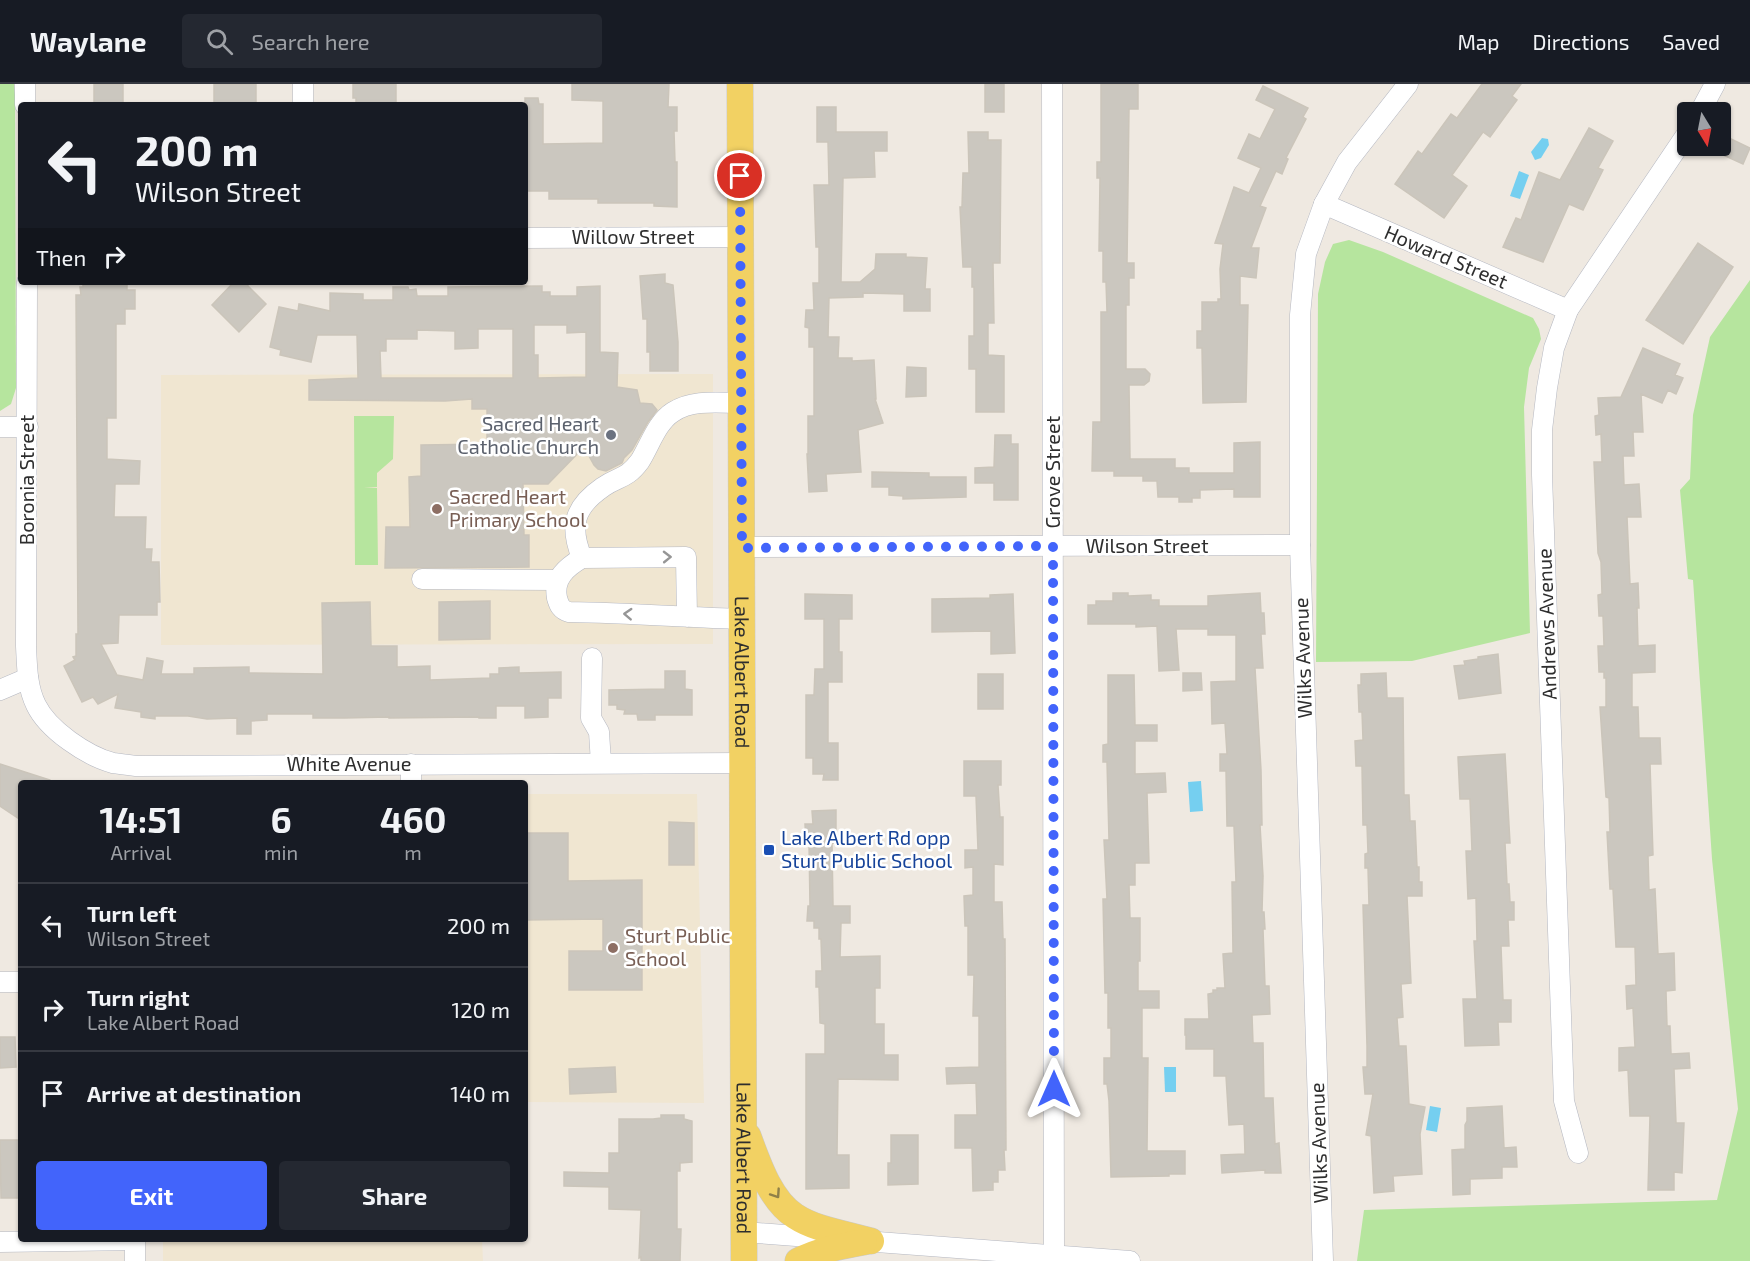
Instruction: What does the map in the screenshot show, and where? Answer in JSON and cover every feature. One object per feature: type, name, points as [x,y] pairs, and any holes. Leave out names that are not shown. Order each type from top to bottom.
[{"type":"main road","name":"Lake Albert Road","points":[[740,84],[744,1261]]},
{"type":"main road","points":[[742,1122],[768,1182],[779,1200],[795,1216],[815,1225],[871,1241]]},
{"type":"main road","points":[[798,1261],[834,1248],[871,1241]]},
{"type":"street","points":[[25,84],[25,102]]},
{"type":"street","points":[[303,84],[303,102]]},
{"type":"street","name":"Grove Street","points":[[1052,84],[1054,1255]]},
{"type":"street","name":"Wilks Avenue","points":[[1323,1261],[1300,545],[1300,315],[1306,254],[1324,204],[1347,162],[1408,84]]},
{"type":"street","points":[[1706,102],[1715,84]]},
{"type":"street","name":"Andrews Avenue","points":[[1578,1153],[1564,1101],[1542,430],[1554,348],[1568,310],[1677,148]]},
{"type":"street","name":"Howard Street","points":[[1324,204],[1568,310]]},
{"type":"street","name":"Willow Street","points":[[528,238],[741,237]]},
{"type":"street","name":"Boronia Street","points":[[27,285],[26,646],[28,678]]},
{"type":"street","points":[[582,558],[575,541],[575,518],[584,505],[604,486],[625,477],[639,461],[659,427],[672,412],[700,403],[741,403]]},
{"type":"street","points":[[0,427],[28,427]]},
{"type":"street","name":"Wilson Street","points":[[742,548],[1300,545]]},
{"type":"street","points":[[687,617],[686,557],[582,558],[568,566],[558,580],[556,592],[559,605],[563,610],[569,612],[687,617],[742,619]]},
{"type":"street","points":[[422,579],[558,580]]},
{"type":"street","points":[[592,658],[591,718],[599,732],[601,763]]},
{"type":"street","points":[[0,690],[28,678]]},
{"type":"street","name":"White Avenue","points":[[28,678],[36,706],[51,725],[93,755],[136,774],[411,774],[601,763],[742,763]]},
{"type":"street","points":[[0,982],[18,982]]},
{"type":"street","points":[[744,1232],[871,1241],[1027,1257],[1054,1255],[1130,1261]]},
{"type":"street","points":[[0,1242],[18,1242]]},
{"type":"street","points":[[135,1242],[135,1261]]},
{"type":"shaded area","name":"Sacred Heart Primary School","points":[[713,374],[713,644],[161,645],[161,375]]},
{"type":"shaded area","name":"Sturt Public School","points":[[528,794],[697,794],[704,1103],[528,1102]]},
{"type":"shaded area","points":[[163,1242],[482,1242],[483,1261],[163,1261]]},
{"type":"green space","points":[[0,84],[14,84],[15,95],[16,388],[11,404],[0,411]]},
{"type":"green space","points":[[1349,240],[1383,252],[1533,318],[1539,329],[1541,339],[1529,368],[1524,407],[1530,633],[1412,661],[1316,662],[1318,294],[1325,262],[1333,244]]},
{"type":"green space","points":[[1750,280],[1750,1261],[1357,1261],[1364,1210],[1717,1200],[1738,1109],[1712,859],[1693,580],[1688,579],[1680,490],[1690,479],[1693,415],[1710,337]]},
{"type":"green space","points":[[354,416],[394,416],[393,459],[377,473],[377,487],[364,488],[377,488],[378,565],[355,565]]},
{"type":"water","points":[[1542,138],[1548,139],[1549,145],[1541,158],[1535,160],[1531,152]]},
{"type":"water","points":[[1519,171],[1529,175],[1520,199],[1510,196]]},
{"type":"water","points":[[1201,781],[1203,811],[1190,812],[1188,782]]},
{"type":"water","points":[[1164,1067],[1176,1067],[1176,1092],[1165,1092]]},
{"type":"water","points":[[1430,1106],[1441,1108],[1437,1132],[1426,1130]]},
{"type":"building","points":[[94,84],[123,84],[123,102],[94,102]]},
{"type":"building","points":[[214,84],[256,84],[256,102],[214,102]]},
{"type":"building","points":[[353,84],[396,84],[396,102],[356,102],[356,98],[353,98]]},
{"type":"building","points":[[572,84],[669,84],[668,107],[677,107],[677,131],[674,131],[677,207],[654,206],[654,203],[598,203],[598,199],[549,199],[549,191],[528,191],[528,102],[525,102],[525,98],[538,98],[539,104],[543,104],[543,144],[603,143],[603,101],[572,100]]},
{"type":"building","points":[[985,84],[1004,84],[1004,112],[985,112]]},
{"type":"building","points":[[1101,84],[1138,84],[1138,109],[1129,109],[1127,263],[1134,263],[1134,278],[1129,278],[1129,305],[1126,305],[1126,369],[1145,369],[1150,374],[1149,381],[1144,385],[1129,385],[1130,459],[1175,459],[1175,468],[1189,468],[1189,473],[1234,473],[1234,443],[1260,442],[1260,497],[1234,497],[1234,489],[1200,490],[1200,498],[1192,498],[1192,502],[1179,502],[1179,497],[1158,497],[1157,481],[1143,481],[1143,476],[1114,476],[1114,471],[1092,471],[1093,422],[1101,422],[1101,312],[1107,312],[1106,282],[1103,282],[1103,251],[1099,251],[1100,178],[1097,178],[1097,162],[1101,162]]},
{"type":"building","points":[[1482,84],[1521,84],[1512,96],[1517,100],[1490,137],[1483,132],[1452,175],[1467,186],[1444,218],[1395,184],[1418,151],[1422,154],[1451,114],[1457,118]]},
{"type":"building","points":[[1263,86],[1308,108],[1303,117],[1306,119],[1286,158],[1288,159],[1282,174],[1276,171],[1260,206],[1266,208],[1251,248],[1259,248],[1256,278],[1240,276],[1240,305],[1248,305],[1246,402],[1203,403],[1202,348],[1197,348],[1197,331],[1202,331],[1202,302],[1218,302],[1218,299],[1221,299],[1220,269],[1223,244],[1215,243],[1234,187],[1249,193],[1261,168],[1238,158],[1249,134],[1260,139],[1275,109],[1256,100]]},
{"type":"building","points":[[817,107],[836,107],[836,132],[887,132],[887,151],[874,151],[875,177],[843,178],[841,282],[860,282],[875,269],[876,254],[906,254],[906,257],[927,258],[925,289],[930,289],[930,311],[904,311],[904,294],[863,293],[863,297],[829,298],[828,337],[839,337],[838,358],[852,358],[852,361],[874,360],[875,399],[883,423],[858,430],[861,472],[826,474],[827,491],[809,492],[808,416],[814,416],[814,347],[809,347],[809,328],[805,327],[806,310],[814,310],[813,283],[819,283],[819,247],[816,247],[814,185],[829,185],[828,142],[817,142]]},
{"type":"building","points":[[1589,128],[1613,141],[1598,168],[1603,170],[1583,210],[1569,204],[1543,262],[1503,247],[1516,218],[1521,220],[1539,172],[1560,180]]},
{"type":"building","points":[[968,132],[988,132],[988,140],[1001,140],[1000,263],[993,263],[994,323],[988,323],[988,355],[1004,356],[1004,412],[976,412],[976,369],[969,369],[969,336],[974,336],[974,287],[972,287],[972,267],[963,267],[960,207],[962,207],[963,173],[969,173]]},
{"type":"building","points":[[1731,139],[1750,148],[1743,164],[1725,156],[1731,156]]},
{"type":"building","points":[[1698,243],[1733,267],[1683,344],[1646,320]]},
{"type":"building","points":[[665,274],[665,283],[673,285],[678,371],[650,371],[650,352],[647,352],[647,319],[643,319],[640,276]]},
{"type":"building","points":[[83,285],[127,285],[127,290],[135,290],[135,309],[125,309],[125,324],[116,324],[116,418],[107,418],[107,459],[140,461],[139,484],[115,484],[114,517],[146,517],[145,549],[152,549],[151,562],[159,562],[160,602],[157,602],[157,615],[119,615],[118,643],[101,644],[117,675],[143,680],[147,658],[163,661],[161,674],[194,674],[194,668],[249,667],[249,673],[323,674],[322,603],[370,602],[371,646],[397,646],[397,667],[430,666],[430,680],[490,678],[490,674],[499,674],[499,668],[519,667],[519,673],[561,672],[561,698],[548,698],[548,717],[525,718],[525,706],[496,706],[496,718],[313,718],[313,714],[267,714],[267,720],[251,721],[251,734],[237,734],[237,718],[155,716],[155,719],[141,717],[141,712],[115,708],[118,694],[98,704],[93,697],[82,702],[64,666],[75,660],[73,657],[76,656],[76,634],[78,634],[76,295],[81,295],[80,287]]},
{"type":"building","points":[[231,285],[248,285],[266,304],[239,332],[212,305]]},
{"type":"building","points":[[542,286],[542,292],[550,292],[550,296],[577,296],[577,287],[600,286],[600,352],[618,353],[617,387],[637,390],[640,403],[652,404],[657,410],[622,463],[606,471],[598,469],[584,447],[548,484],[523,484],[524,535],[529,535],[529,567],[385,568],[386,527],[410,527],[409,477],[421,476],[421,445],[487,444],[487,409],[472,409],[472,399],[445,401],[309,400],[309,380],[358,378],[357,335],[317,335],[311,362],[280,355],[281,350],[270,347],[279,307],[298,311],[299,304],[330,311],[330,293],[363,294],[363,300],[393,300],[393,287],[416,289],[417,296],[448,296],[448,287]],"holes":[[[534,325],[567,325],[567,333],[586,332],[586,377],[538,378],[538,355],[534,355]],[[478,329],[513,329],[513,378],[381,378],[380,351],[386,351],[386,339],[417,339],[417,330],[455,331],[455,349],[478,348]]]},
{"type":"building","points":[[1643,348],[1680,364],[1675,375],[1683,378],[1676,394],[1668,390],[1662,403],[1641,394],[1643,432],[1633,432],[1634,456],[1623,456],[1624,485],[1639,484],[1641,517],[1627,517],[1630,584],[1638,583],[1638,646],[1655,645],[1655,672],[1632,673],[1632,707],[1638,707],[1639,738],[1660,738],[1661,764],[1650,764],[1653,855],[1648,856],[1649,890],[1655,889],[1658,954],[1674,953],[1675,990],[1666,991],[1671,1054],[1689,1053],[1690,1068],[1674,1069],[1676,1123],[1684,1123],[1682,1173],[1674,1172],[1674,1190],[1648,1190],[1650,1116],[1630,1116],[1628,1070],[1619,1071],[1619,1048],[1635,1047],[1633,1008],[1627,1009],[1626,986],[1636,985],[1635,947],[1616,947],[1607,832],[1610,832],[1609,798],[1606,797],[1600,707],[1606,707],[1606,678],[1604,678],[1604,672],[1599,672],[1598,646],[1604,646],[1603,616],[1599,616],[1598,595],[1602,594],[1601,562],[1598,553],[1594,462],[1602,462],[1601,434],[1596,435],[1595,416],[1599,415],[1598,398],[1621,397]]},
{"type":"building","points":[[907,367],[926,368],[926,396],[906,397]]},
{"type":"building","points":[[995,435],[1011,435],[1011,444],[1018,444],[1018,500],[994,500],[994,483],[975,483],[975,468],[994,467]]},
{"type":"building","points":[[872,472],[929,473],[929,477],[966,477],[966,497],[903,499],[903,496],[889,495],[889,487],[872,487]]},
{"type":"building","points":[[1113,593],[1128,593],[1128,596],[1151,595],[1151,600],[1159,600],[1159,606],[1208,606],[1208,596],[1260,593],[1265,634],[1261,634],[1263,668],[1255,668],[1261,770],[1262,825],[1260,825],[1265,986],[1269,986],[1270,1014],[1252,1015],[1253,1043],[1263,1043],[1264,1098],[1273,1098],[1275,1144],[1279,1143],[1281,1173],[1265,1173],[1265,1170],[1222,1173],[1221,1155],[1245,1154],[1244,1124],[1229,1125],[1226,1076],[1214,1076],[1214,1049],[1186,1049],[1185,1019],[1209,1019],[1208,994],[1213,993],[1213,990],[1217,988],[1225,988],[1223,954],[1233,953],[1232,882],[1236,882],[1234,826],[1227,826],[1226,771],[1220,771],[1220,754],[1227,754],[1225,723],[1212,724],[1211,682],[1236,681],[1236,635],[1208,635],[1208,629],[1176,629],[1179,670],[1159,671],[1157,626],[1088,624],[1088,605],[1096,605],[1096,601],[1113,601]]},
{"type":"building","points":[[805,594],[852,595],[852,619],[839,619],[842,682],[828,682],[828,743],[838,743],[838,780],[823,780],[824,774],[813,774],[813,758],[806,758],[806,695],[814,695],[815,669],[824,669],[824,619],[805,619]]},
{"type":"building","points":[[1013,594],[1015,653],[991,654],[991,631],[932,632],[932,599],[990,598],[990,595]]},
{"type":"building","points":[[490,601],[490,639],[439,640],[439,602]]},
{"type":"building","points":[[1498,654],[1501,693],[1459,699],[1454,666],[1465,665],[1464,661],[1478,659],[1478,657]]},
{"type":"building","points":[[665,671],[685,671],[685,689],[692,690],[692,715],[655,715],[655,720],[638,720],[637,714],[624,714],[625,710],[617,709],[617,705],[609,705],[609,690],[665,689]]},
{"type":"building","points":[[1183,673],[1201,673],[1202,690],[1183,691]]},
{"type":"building","points":[[1386,673],[1387,698],[1403,698],[1404,795],[1409,795],[1410,821],[1415,821],[1417,867],[1419,867],[1419,882],[1422,882],[1422,896],[1407,896],[1411,983],[1401,984],[1403,1017],[1397,1018],[1399,1046],[1406,1046],[1409,1104],[1425,1107],[1420,1134],[1422,1174],[1393,1176],[1394,1191],[1374,1193],[1371,1136],[1366,1135],[1373,1094],[1365,1094],[1363,1067],[1367,1067],[1363,905],[1369,905],[1368,868],[1365,868],[1365,854],[1368,853],[1367,825],[1363,825],[1362,766],[1356,766],[1355,741],[1363,740],[1358,685],[1361,685],[1361,674]]},
{"type":"building","points":[[978,674],[1003,674],[1003,709],[978,709]]},
{"type":"building","points":[[1108,675],[1134,675],[1135,725],[1157,725],[1157,741],[1135,741],[1135,774],[1165,773],[1166,792],[1147,793],[1149,863],[1135,863],[1135,885],[1129,885],[1130,918],[1140,918],[1138,991],[1159,991],[1159,1008],[1142,1008],[1142,1058],[1148,1058],[1147,1151],[1185,1151],[1185,1174],[1111,1177],[1109,1101],[1107,1084],[1104,1084],[1104,1058],[1111,1058],[1108,993],[1105,993],[1103,899],[1107,899],[1104,840],[1109,840],[1107,762],[1103,762],[1103,745],[1108,744]]},
{"type":"building","points":[[1505,754],[1510,843],[1505,843],[1507,884],[1509,884],[1510,902],[1514,902],[1514,920],[1508,920],[1509,946],[1501,946],[1503,1000],[1511,1000],[1511,1022],[1498,1022],[1499,1045],[1465,1046],[1463,999],[1477,999],[1474,941],[1477,941],[1476,898],[1468,899],[1466,851],[1472,851],[1470,799],[1460,799],[1458,757]]},
{"type":"building","points":[[964,761],[1001,761],[1001,785],[998,785],[1000,817],[1003,817],[1003,865],[994,864],[994,902],[1002,902],[1003,939],[1005,939],[1005,1170],[998,1170],[998,1182],[993,1182],[993,1190],[973,1191],[972,1148],[955,1148],[955,1115],[977,1115],[976,1083],[947,1084],[946,1068],[979,1067],[979,1016],[973,1016],[974,975],[968,975],[968,926],[965,926],[964,896],[973,895],[973,867],[965,868],[965,850],[978,850],[976,796],[964,796]]},
{"type":"building","points":[[0,764],[50,780],[18,780],[18,818],[0,806]]},
{"type":"building","points":[[836,810],[836,843],[832,843],[833,906],[850,906],[850,923],[841,923],[840,957],[880,956],[880,988],[875,988],[875,1024],[884,1024],[884,1055],[898,1055],[898,1080],[838,1079],[837,1155],[849,1155],[849,1188],[806,1189],[806,1054],[825,1054],[825,1024],[820,1023],[819,987],[816,987],[816,971],[822,971],[821,939],[819,939],[819,928],[814,928],[814,921],[807,921],[808,906],[810,906],[809,843],[806,843],[805,824],[813,824],[812,811]]},
{"type":"building","points":[[669,822],[694,823],[694,865],[669,865]]},
{"type":"building","points":[[528,833],[568,833],[568,881],[642,880],[642,990],[569,990],[569,951],[603,951],[603,919],[528,920]]},
{"type":"building","points":[[0,1037],[15,1037],[16,1067],[0,1068]]},
{"type":"building","points":[[615,1067],[616,1092],[570,1094],[569,1069]]},
{"type":"building","points":[[1502,1106],[1504,1148],[1516,1147],[1517,1167],[1502,1167],[1502,1178],[1470,1179],[1470,1194],[1453,1195],[1452,1150],[1465,1149],[1467,1108]]},
{"type":"building","points":[[661,1115],[684,1115],[684,1119],[692,1121],[692,1162],[680,1163],[680,1171],[677,1171],[677,1229],[681,1229],[680,1261],[641,1261],[641,1257],[639,1258],[641,1210],[609,1209],[609,1187],[564,1186],[564,1172],[609,1173],[609,1153],[619,1153],[619,1119],[653,1119],[661,1118]]},
{"type":"building","points":[[891,1135],[918,1135],[918,1184],[888,1185]]},
{"type":"building","points":[[0,1140],[18,1140],[18,1198],[1,1198]]},
{"type":"place","name":"Sacred Heart Catholic Church","points":[[611,435]]},
{"type":"place","name":"Sacred Heart Primary School","points":[[437,509]]},
{"type":"place","name":"Lake Albert Rd opp Sturt Public School","points":[[769,850]]},
{"type":"place","name":"Sturt Public School","points":[[613,948]]},
{"type":"route","points":[[740,176],[742,548],[1053,546],[1054,1089]]}]
